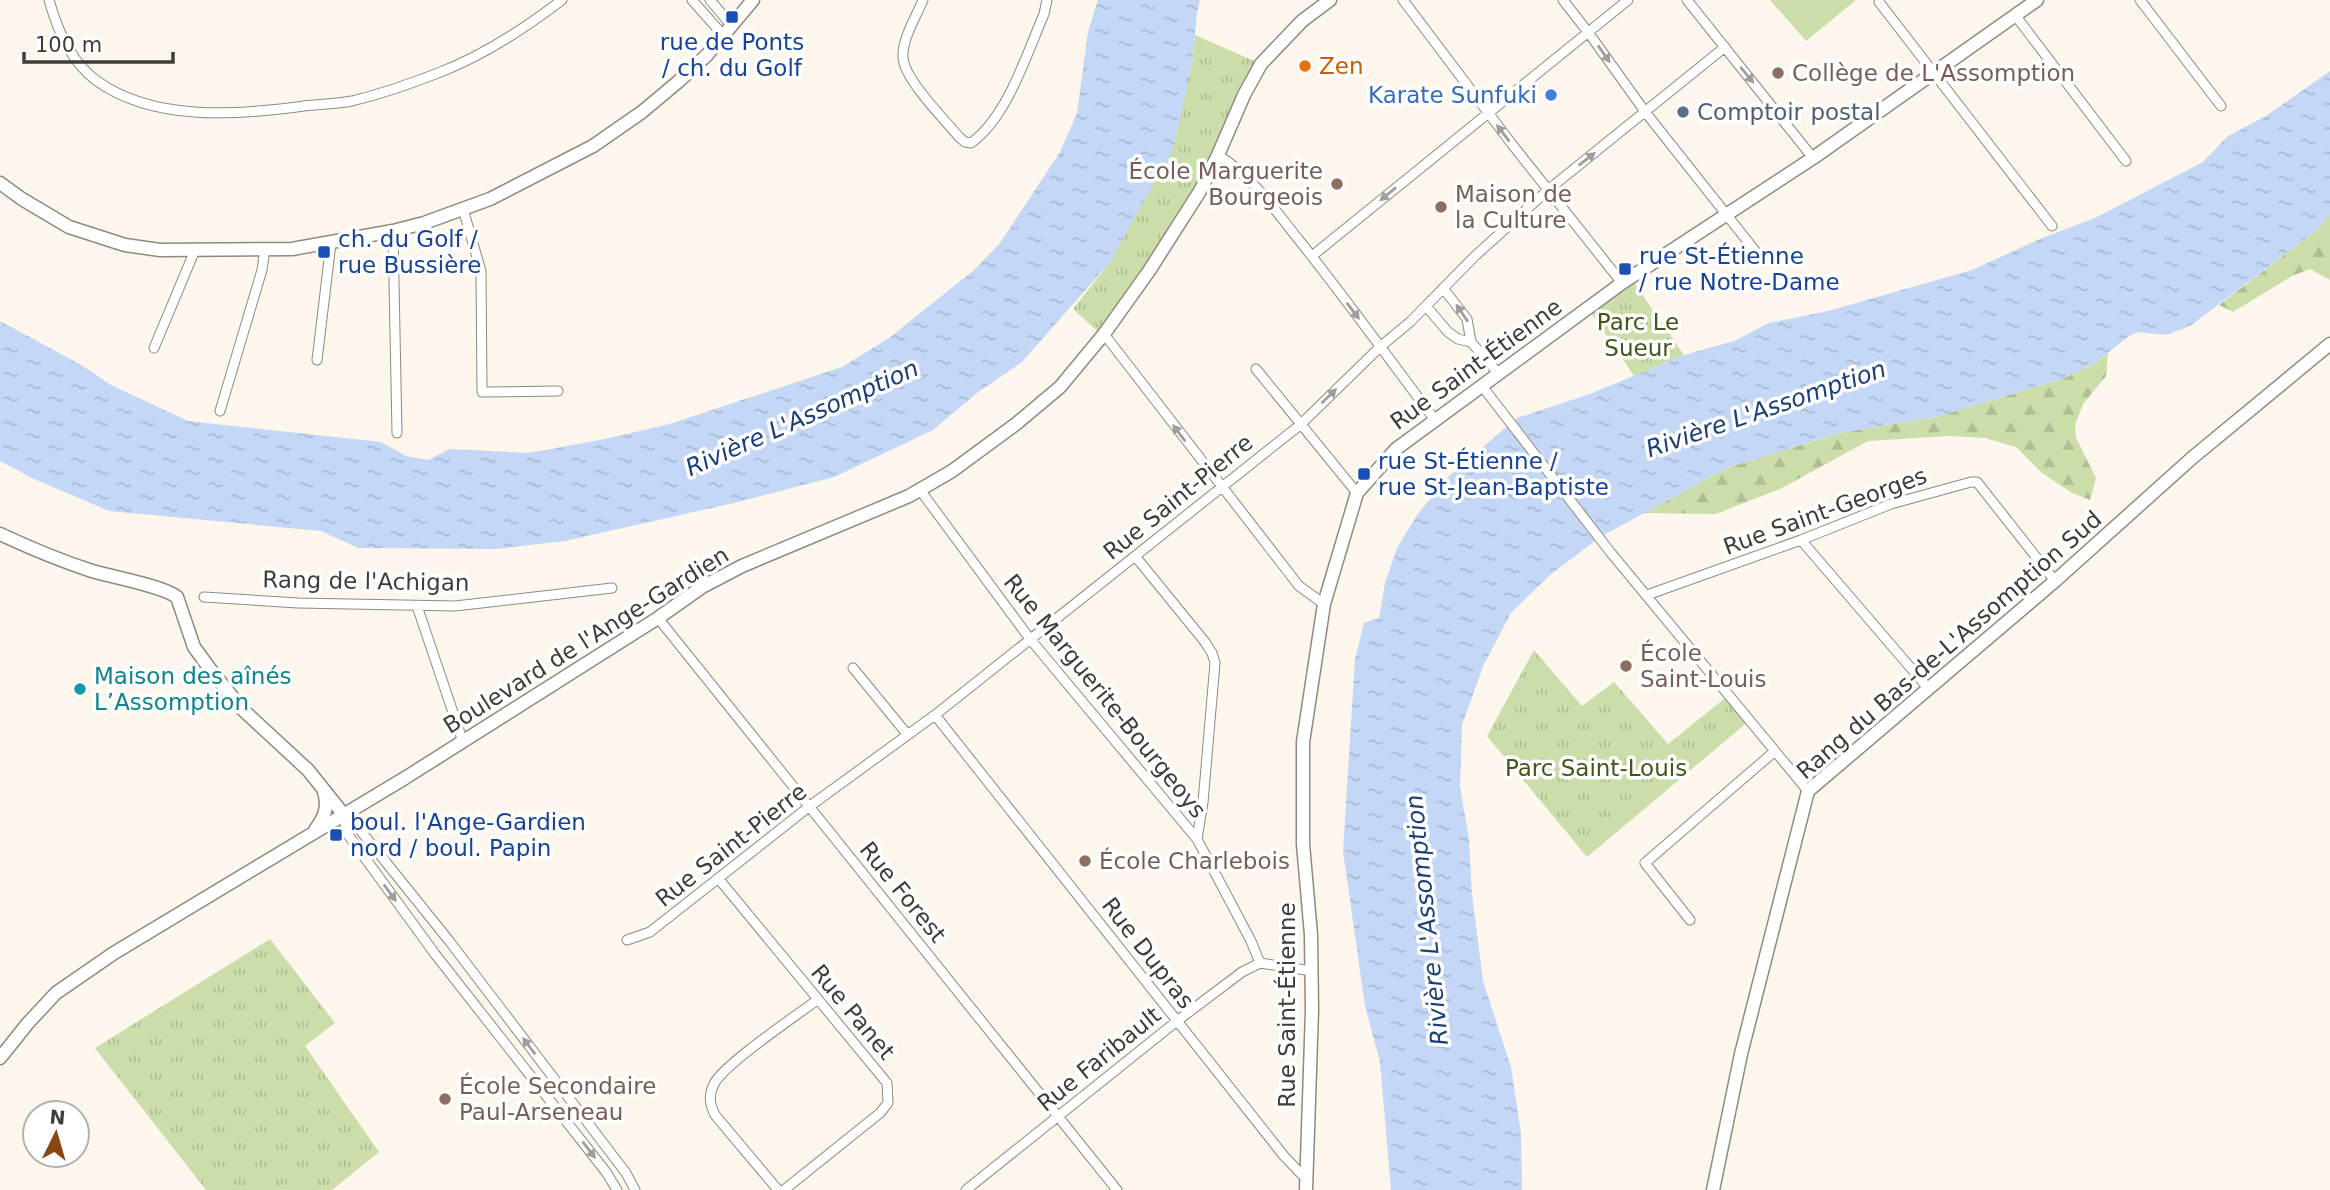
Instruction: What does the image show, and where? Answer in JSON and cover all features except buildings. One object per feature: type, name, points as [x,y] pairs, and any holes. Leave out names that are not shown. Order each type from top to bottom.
[{"type":"street","points":[[49,0],[57,27],[75,56],[95,80],[123,97],[149,106],[177,111],[265,112],[349,101],[440,73],[499,43],[562,0]]},
{"type":"street","points":[[692,0],[728,31]]},
{"type":"street","points":[[710,0],[728,31]]},
{"type":"street","points":[[0,183],[52,218],[97,237],[125,245],[160,250],[292,249],[393,231],[463,209],[512,188],[593,146],[642,112],[679,81],[728,31],[753,0]]},
{"type":"street","points":[[923,0],[902,56],[905,68],[913,82],[959,138],[971,142],[982,134],[1005,100],[1047,0]]},
{"type":"street","name":"Boulevard de l'Ange-Gardien","points":[[0,1058],[40,1009],[76,978],[463,742],[702,587],[742,566],[863,517],[920,490],[978,452],[1047,398],[1060,387],[1104,334],[1149,271],[1200,191],[1261,64],[1302,21],[1330,0]]},
{"type":"street","points":[[1403,0],[1488,114],[1622,283]]},
{"type":"street","points":[[1563,0],[1646,113],[1763,262]]},
{"type":"street","points":[[1312,256],[1628,0]]},
{"type":"street","points":[[1688,0],[1813,158]]},
{"type":"street","name":"Rue Saint-Étienne","points":[[1306,1185],[1312,971],[1303,844],[1303,742],[1324,604],[1357,493],[1396,449],[1622,283],[1813,158],[2037,0]]},
{"type":"street","points":[[2140,0],[2221,106]]},
{"type":"street","points":[[1879,2],[2052,226]]},
{"type":"street","points":[[2015,15],[2126,161]]},
{"type":"street","name":"Rue Saint-Pierre","points":[[627,940],[650,932],[810,806],[935,715],[1300,425],[1380,347],[1410,322],[1475,256],[1548,190],[1725,47]]},
{"type":"street","points":[[1218,155],[1239,168],[1312,256],[1435,420]]},
{"type":"street","points":[[463,209],[481,271],[482,392],[558,391]]},
{"type":"street","points":[[393,231],[397,433]]},
{"type":"street","points":[[317,360],[331,243]]},
{"type":"street","points":[[220,411],[262,270],[265,249]]},
{"type":"street","points":[[154,348],[195,250]]},
{"type":"street","points":[[1443,288],[1467,319],[1471,342],[1498,373]]},
{"type":"street","points":[[1426,306],[1448,332],[1458,339],[1471,342]]},
{"type":"street","points":[[1104,334],[1299,586],[1324,604]]},
{"type":"street","name":"Rang du Bas-de-L'Assomption Sud","points":[[1713,1190],[1741,1054],[1808,791],[2055,581],[2192,458],[2330,344]]},
{"type":"street","points":[[1256,369],[1357,493]]},
{"type":"street","points":[[1482,386],[1611,553],[1808,791]]},
{"type":"street","name":"Rue Saint-Georges","points":[[1647,595],[1801,540],[1891,504],[1977,482],[2055,581]]},
{"type":"street","name":"Rue Marguerite-Bourgeoys","points":[[920,490],[1030,639],[1197,839],[1260,963]]},
{"type":"street","points":[[0,534],[67,563],[172,593],[178,601],[194,647],[210,669],[242,709],[264,732],[300,762],[344,815],[356,825],[450,943],[633,1186],[617,1190],[606,1172],[435,954],[346,832],[344,815]]},
{"type":"street","points":[[1801,540],[1928,688]]},
{"type":"street","points":[[1135,556],[1205,642],[1215,663],[1203,802],[1197,839]]},
{"type":"street","name":"Rang de l'Achigan","points":[[204,597],[298,603],[455,606],[612,588]]},
{"type":"street","points":[[417,606],[463,742]]},
{"type":"street","name":"Rue Forest","points":[[658,618],[1117,1190]]},
{"type":"street","points":[[853,668],[907,734]]},
{"type":"street","name":"Rue Dupras","points":[[935,715],[1306,1185]]},
{"type":"street","points":[[1690,920],[1645,863],[1776,751]]},
{"type":"street","points":[[323,789],[348,801],[367,801]]},
{"type":"street","points":[[312,834],[325,812],[327,800],[323,789]]},
{"type":"street","name":"Rue Panet","points":[[718,878],[887,1083],[888,1103],[880,1113],[784,1190]]},
{"type":"street","points":[[435,954],[450,943]]},
{"type":"street","points":[[1260,963],[1312,971]]},
{"type":"street","name":"Rue Faribault","points":[[968,1190],[1177,1021],[1242,972],[1260,963]]},
{"type":"street","points":[[778,1190],[715,1115],[709,1103],[710,1097],[713,1085],[726,1069],[817,1000]]},
{"type":"green space","points":[[1770,0],[1856,0],[1806,41]]},
{"type":"green space","points":[[1195,35],[1261,64],[1218,155],[1103,336],[1073,309],[1110,262],[1192,63]]},
{"type":"green space","points":[[2330,215],[2330,280],[2310,269],[2292,276],[2233,312],[2219,305],[2314,232]]},
{"type":"green space","name":"Parc Le Sueur","points":[[1630,277],[1684,355],[1634,376],[1588,308]]},
{"type":"green space","points":[[2108,353],[2106,376],[2083,404],[2075,425],[2076,438],[2096,478],[2090,500],[2072,493],[2042,473],[2016,447],[1985,438],[1949,436],[1868,441],[1780,489],[1715,514],[1644,513],[1729,467],[1840,433],[1940,416],[2062,379],[2095,363]]},
{"type":"green space","name":"Parc Saint-Louis","points":[[1534,650],[1582,706],[1614,682],[1668,744],[1729,695],[1749,721],[1587,857],[1487,736]]},
{"type":"green space","points":[[270,939],[335,1023],[305,1046],[379,1152],[332,1190],[206,1190],[95,1048]]},
{"type":"water","name":"Rivière L'Assomption","points":[[1098,0],[1200,0],[1192,63],[1174,147],[1110,262],[1022,362],[977,393],[933,430],[834,477],[734,503],[565,541],[496,549],[358,548],[321,531],[109,511],[34,479],[0,461],[0,321],[83,366],[111,385],[188,421],[381,442],[406,456],[428,460],[450,449],[528,453],[605,439],[670,424],[842,367],[889,338],[973,271],[1000,243],[1060,152],[1077,113],[1088,32]]},
{"type":"water","name":"Rivière L'Assomption","points":[[2330,71],[2330,215],[2314,232],[2190,326],[2166,335],[2138,332],[2095,363],[2062,379],[1940,416],[1840,433],[1729,467],[1600,537],[1550,575],[1511,613],[1484,664],[1462,725],[1460,787],[1469,839],[1472,895],[1483,981],[1511,1067],[1521,1134],[1522,1190],[1391,1190],[1380,1062],[1365,1006],[1343,851],[1355,659],[1364,623],[1379,618],[1385,583],[1397,548],[1417,515],[1448,477],[1517,418],[1590,394],[1684,355],[1734,341],[1769,323],[1828,311],[1972,270],[2095,218],[2203,162],[2228,136],[2266,116]]},
{"type":"place","name":"rue de Ponts / ch. du Golf","points":[[732,17]]},
{"type":"place","name":"Zen","points":[[1305,66]]},
{"type":"place","name":"Collège de L'Assomption","points":[[1778,73]]},
{"type":"place","name":"Karate Sunfuki","points":[[1551,95]]},
{"type":"place","name":"Comptoir postal","points":[[1683,112]]},
{"type":"place","name":"École Marguerite Bourgeois","points":[[1337,184]]},
{"type":"place","name":"Maison de la Culture","points":[[1441,207]]},
{"type":"place","name":"ch. du Golf / rue Bussière","points":[[324,252]]},
{"type":"place","name":"rue St-Étienne / rue Notre-Dame","points":[[1625,269]]},
{"type":"place","name":"rue St-Étienne / rue St-Jean-Baptiste","points":[[1364,474]]},
{"type":"place","name":"École Saint-Louis","points":[[1626,666]]},
{"type":"place","name":"Maison des aînés L’Assomption","points":[[80,689]]},
{"type":"place","name":"boul. l'Ange-Gardien nord / boul. Papin","points":[[336,835]]},
{"type":"place","name":"École Charlebois","points":[[1085,861]]},
{"type":"place","name":"École Secondaire Paul-Arseneau","points":[[445,1099]]}]
